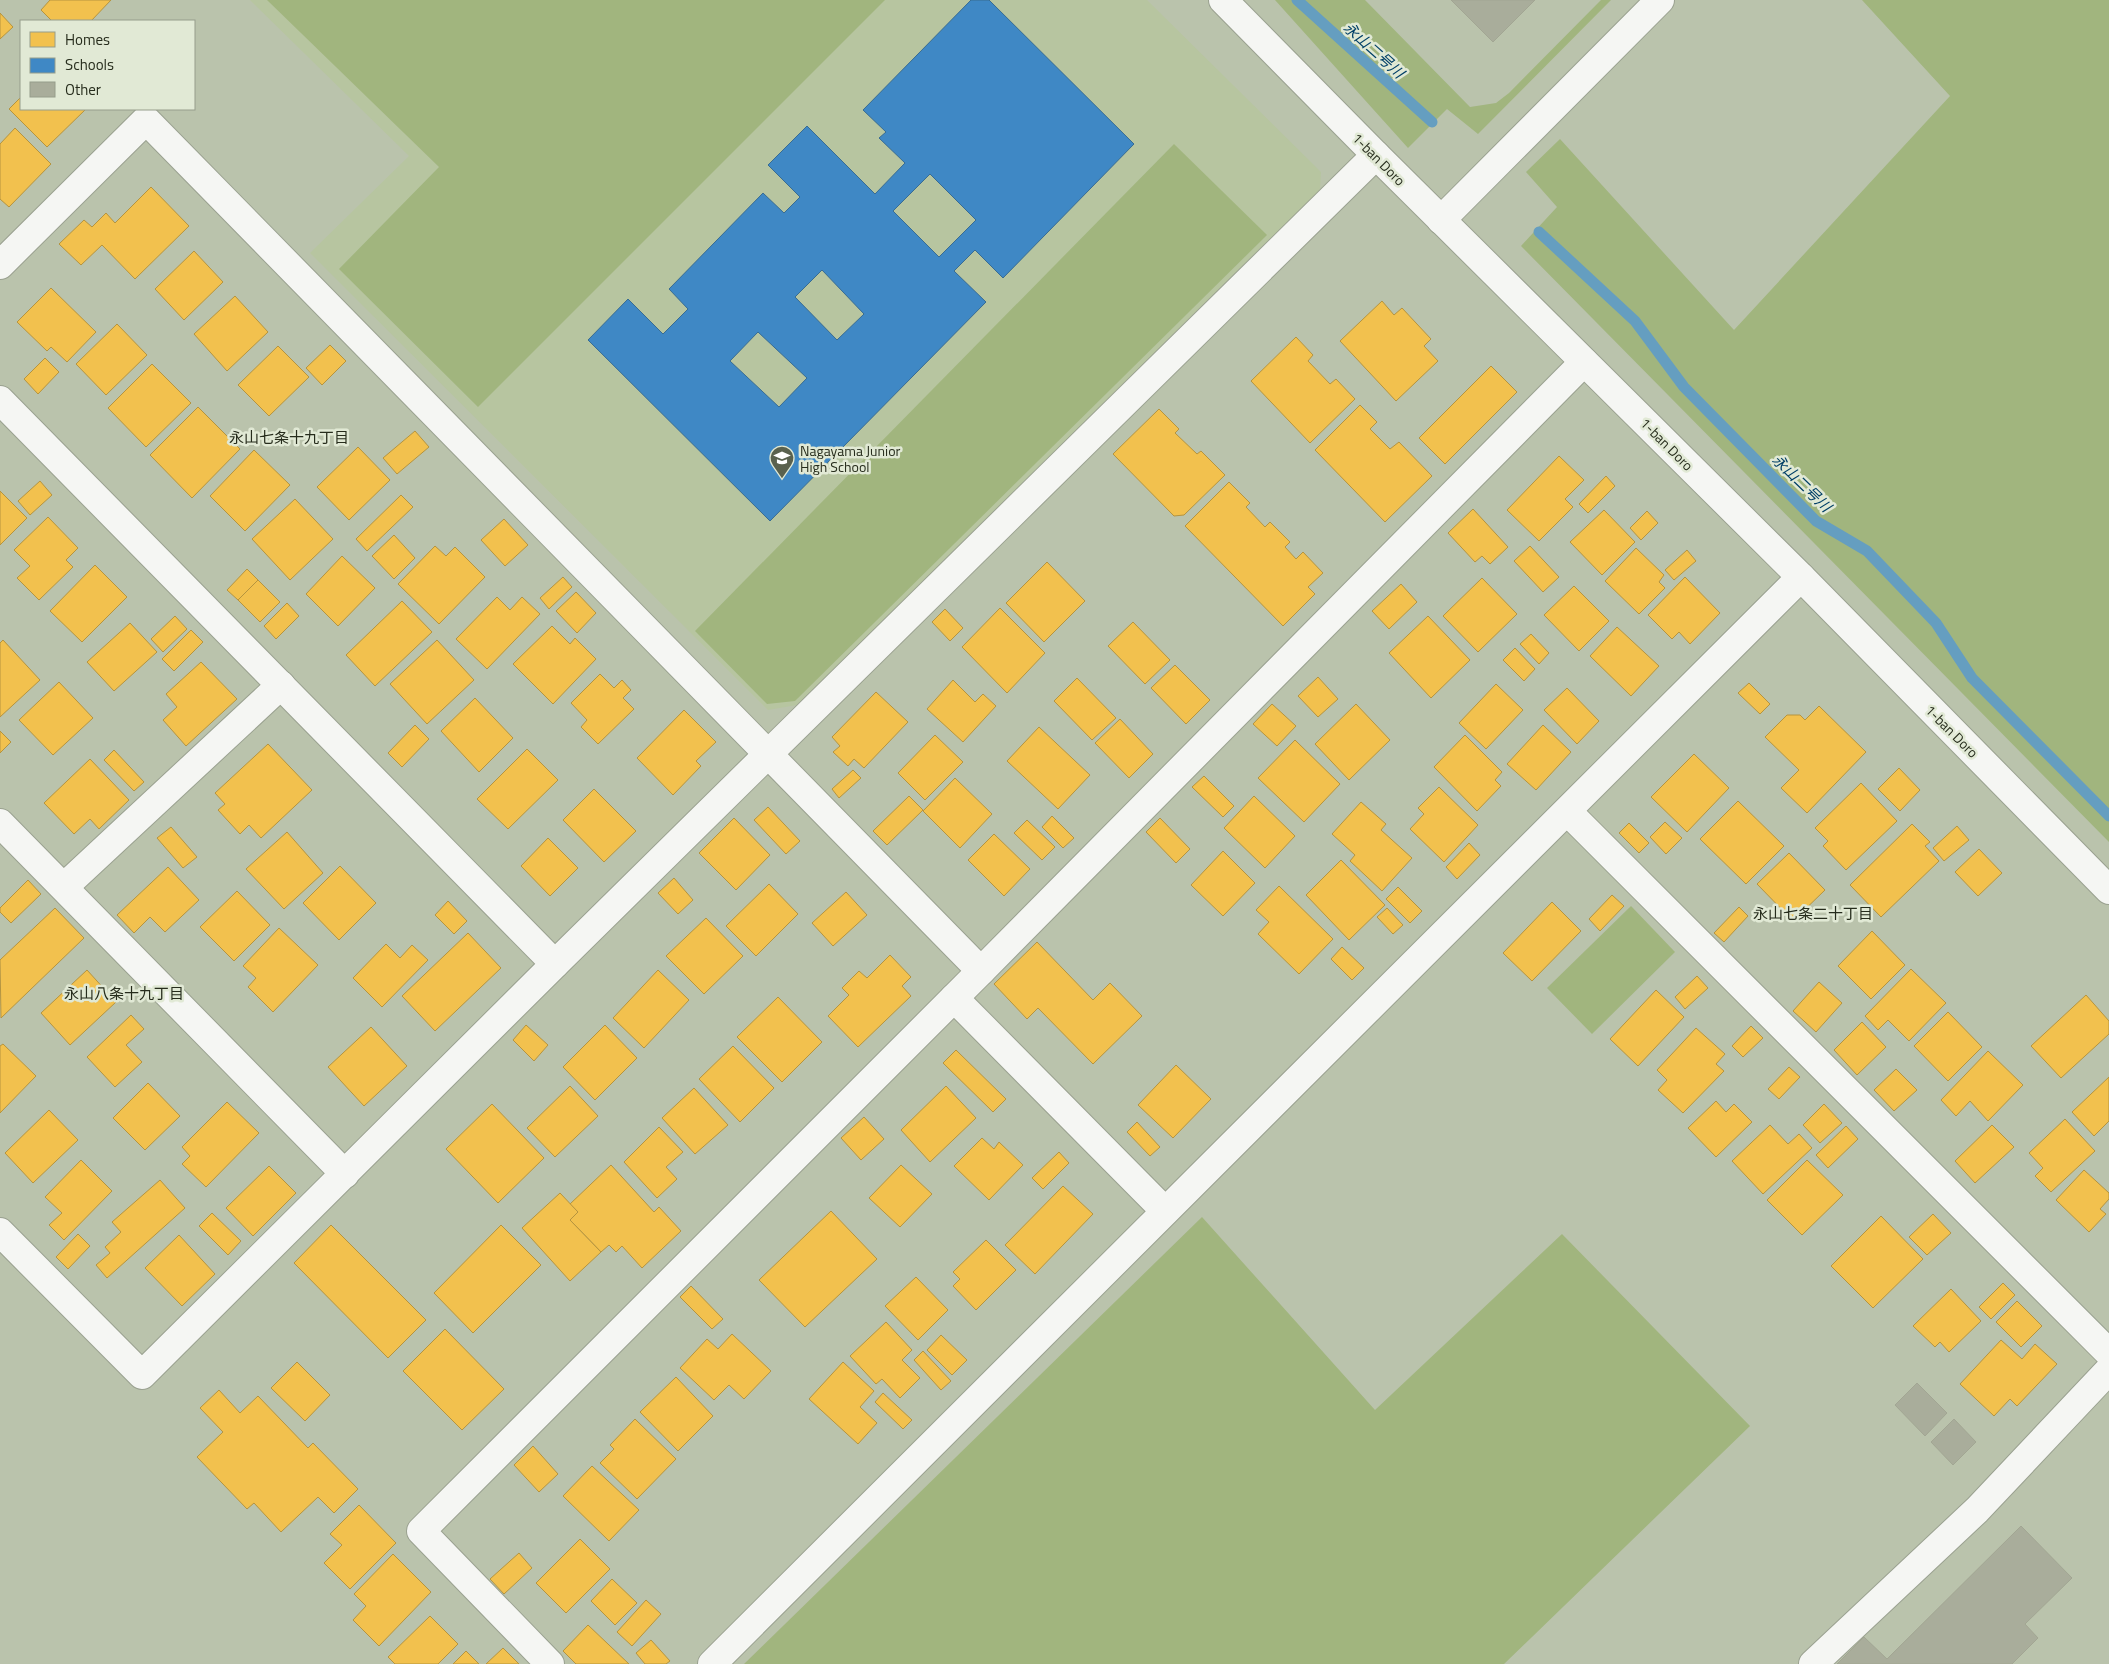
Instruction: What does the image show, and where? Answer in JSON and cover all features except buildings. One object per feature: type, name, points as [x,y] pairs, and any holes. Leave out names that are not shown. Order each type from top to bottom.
[{"type":"street","name":"1-ban Doro","points":[[1223,0],[1801,578],[2109,890]]},
{"type":"street","points":[[1441,220],[1660,0]]},
{"type":"street","points":[[0,265],[146,120],[981,971]]},
{"type":"street","points":[[0,1232],[142,1375],[555,964],[1376,155]]},
{"type":"street","points":[[550,1664],[421,1531],[981,971],[1584,362]]},
{"type":"street","points":[[0,400],[555,964]]},
{"type":"street","points":[[712,1664],[1801,578]]},
{"type":"street","points":[[64,887],[281,686]]},
{"type":"street","points":[[1568,812],[2109,1353]]},
{"type":"street","points":[[0,822],[345,1174]]},
{"type":"street","points":[[954,998],[1165,1211]]},
{"type":"street","points":[[1812,1664],[1977,1510],[2109,1370]]},
{"type":"shaded area","name":"Nagayama Junior High School","points":[[250,0],[1147,0],[1321,172],[1320,190],[797,705],[768,710],[310,253],[409,156]]},
{"type":"shaded area","points":[[267,0],[885,0],[478,407],[339,269],[439,167]]},
{"type":"shaded area","points":[[1275,0],[1365,0],[1470,107],[1496,103],[1509,93],[1601,0],[1611,0],[1478,134],[1447,109],[1408,148]]},
{"type":"shaded area","points":[[1862,0],[2109,0],[2109,842],[1521,246],[1557,207],[1526,172],[1560,139],[1734,330],[1950,96]]},
{"type":"shaded area","points":[[1174,144],[1267,235],[795,701],[767,704],[695,631]]},
{"type":"shaded area","points":[[1631,906],[1675,952],[1592,1034],[1547,988]]},
{"type":"shaded area","points":[[1202,1217],[1375,1410],[1562,1234],[1750,1426],[1504,1664],[744,1664]]},
{"type":"waterway","name":"永山二号川","points":[[1297,0],[1432,122]]},
{"type":"waterway","name":"永山二号川","points":[[1539,232],[1635,321],[1684,387],[1816,521],[1867,551],[1936,623],[1972,678],[2109,816]]},
{"type":"place","name":"Nagayama Junior High School","points":[[782,479]]},
{"type":"district","name":"永山七条十九丁目","points":[[289,437]]},
{"type":"district","name":"永山七条二十丁目","points":[[1813,913]]},
{"type":"district","name":"永山八条十九丁目","points":[[124,993]]}]
